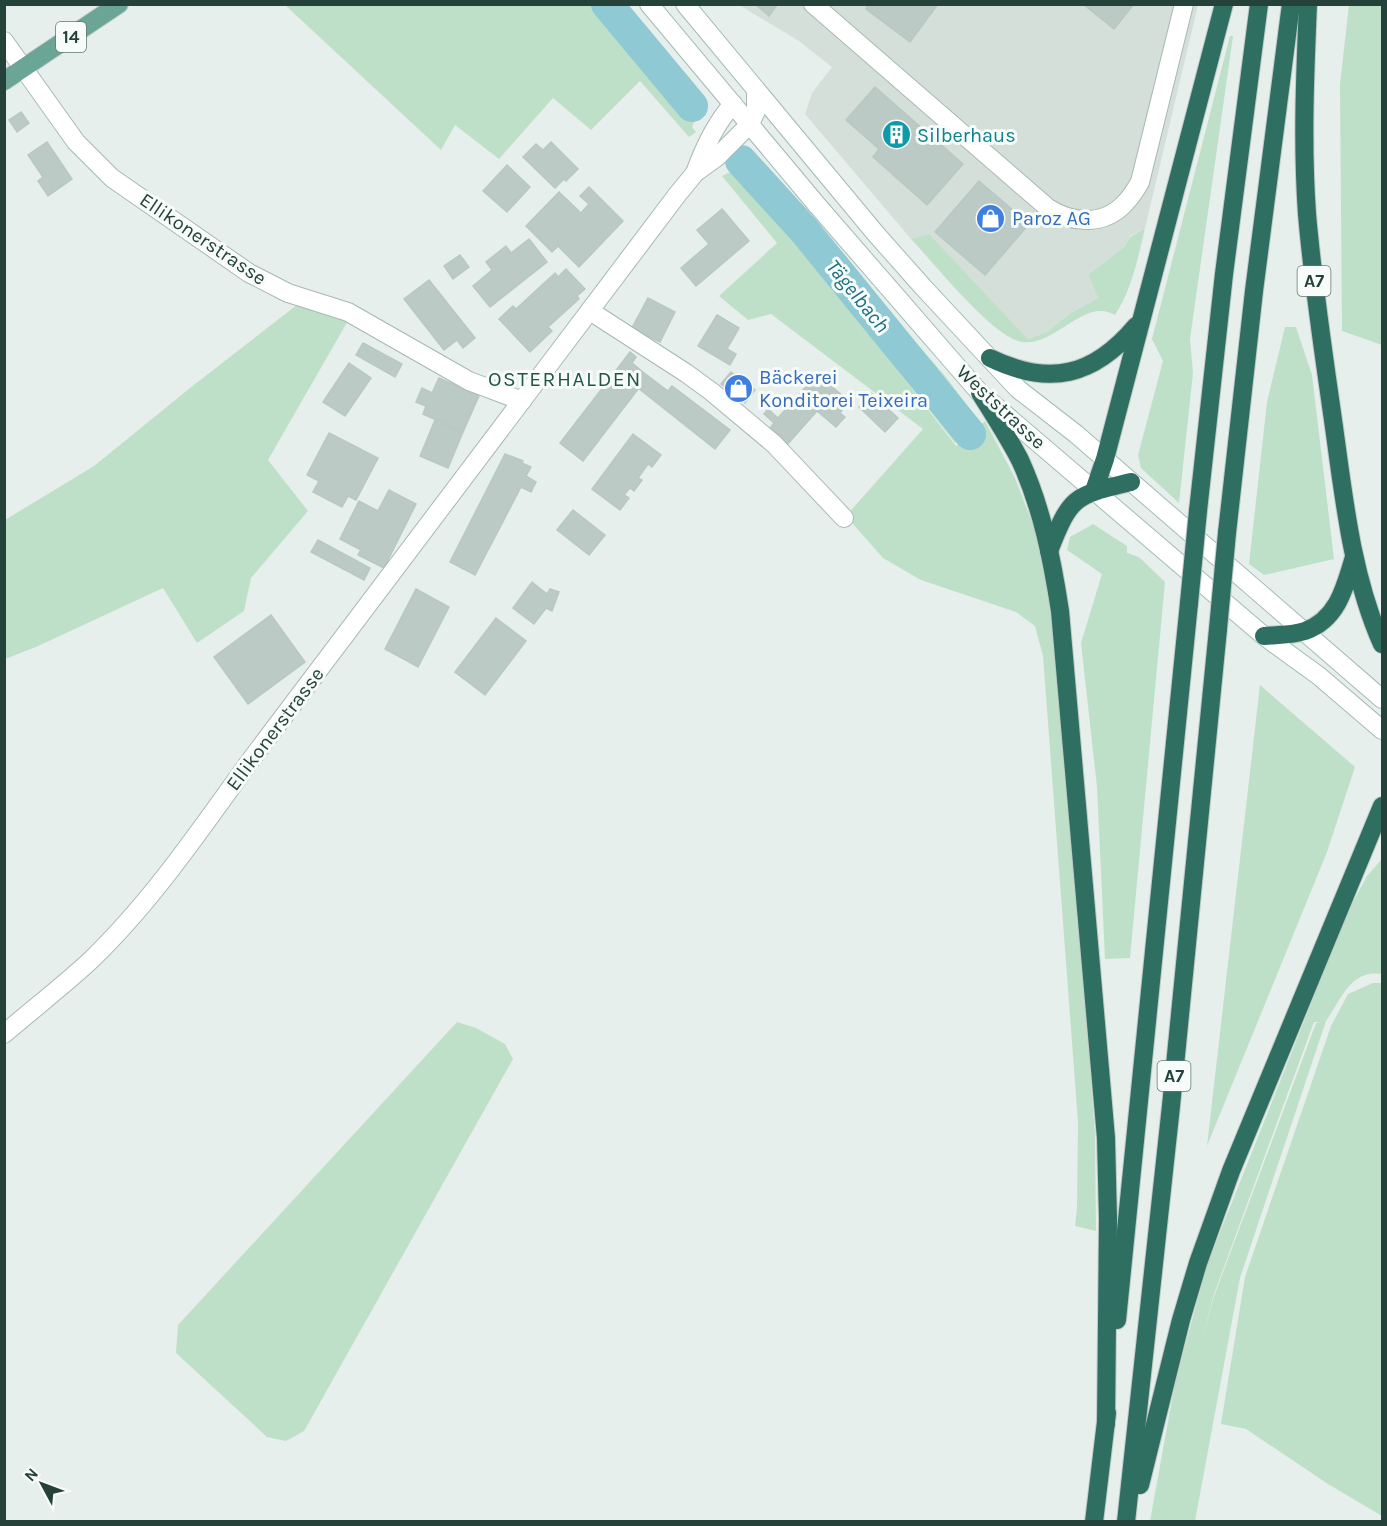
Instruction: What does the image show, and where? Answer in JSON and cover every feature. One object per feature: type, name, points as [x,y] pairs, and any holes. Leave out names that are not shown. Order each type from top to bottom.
[{"type":"highway","points":[[1094,491],[1105,459],[1224,4]]},
{"type":"highway","name":"A7","points":[[1094,1521],[1106,1424],[1198,511],[1226,263],[1259,4]]},
{"type":"highway","name":"A7","points":[[1126,1521],[1167,1142],[1227,533],[1291,4]]},
{"type":"highway","name":"A7","points":[[1308,4],[1304,114],[1307,214],[1319,323],[1354,555],[1365,596],[1383,644]]},
{"type":"highway","points":[[990,358],[1030,373],[1050,375],[1072,372],[1105,357],[1140,322]]},
{"type":"highway","name":"A7","points":[[980,393],[1020,461],[1036,503],[1049,551],[1060,611],[1106,1138],[1108,1219],[1106,1424]]},
{"type":"highway","points":[[1049,551],[1065,512],[1078,498],[1094,491],[1131,482]]},
{"type":"highway","name":"A7","points":[[1264,636],[1304,632],[1328,617],[1337,605],[1354,555]]},
{"type":"highway","points":[[1131,1521],[1172,1353],[1198,1263],[1231,1171],[1383,806]]},
{"type":"highway","points":[[1344,896],[1362,866],[1383,844]]},
{"type":"main road","name":"14","points":[[4,81],[119,4]]},
{"type":"street","name":"Weststrasse","points":[[649,4],[746,128],[980,393],[1264,636],[1319,676],[1383,730]]},
{"type":"street","name":"Weststrasse","points":[[685,4],[891,251],[1018,389],[1105,459],[1383,699]]},
{"type":"street","points":[[813,4],[1048,208],[1063,217],[1082,221],[1108,216],[1126,203],[1140,182],[1185,4]]},
{"type":"street","name":"Ellikonerstrasse","points":[[4,41],[76,142],[112,178],[249,273],[288,293],[348,312],[469,381],[522,401]]},
{"type":"street","points":[[746,128],[756,111],[756,90]]},
{"type":"street","name":"Ellikonerstrasse","points":[[4,1034],[91,960],[139,907],[186,848],[522,401],[594,314],[711,150],[729,108]]},
{"type":"street","name":"Ellikonerstrasse","points":[[711,150],[746,128]]},
{"type":"street","points":[[594,314],[686,373],[752,425],[774,444],[844,518]]},
{"type":"shaded area","points":[[739,5],[1198,5],[1145,228],[1130,236],[1124,247],[1088,275],[1098,298],[1069,314],[1047,332],[1028,339],[929,235],[911,239],[805,114],[812,93],[832,67],[799,41]]},
{"type":"green space","points":[[285,5],[622,5],[700,92],[703,101],[692,127],[696,132],[689,137],[640,81],[591,130],[553,98],[499,159],[455,125],[441,150]]},
{"type":"green space","points":[[1349,5],[1382,5],[1382,345],[1342,331],[1340,84]]},
{"type":"green space","points":[[1230,36],[1233,36],[1190,339],[1193,373],[1179,503],[1141,468],[1138,455],[1163,361],[1152,339]]},
{"type":"green space","points":[[750,160],[789,197],[946,377],[980,423],[955,443],[839,294],[956,446],[985,421],[1015,478],[1035,530],[1050,605],[1082,960],[1095,1134],[1096,1231],[1075,1226],[1078,1122],[1043,656],[1035,626],[1016,612],[921,580],[883,558],[846,516],[923,429],[771,314],[748,320],[719,296],[777,243],[722,176],[731,172],[775,218],[732,171]]},
{"type":"green space","points":[[1145,228],[1130,284],[1115,315],[1103,311],[1092,312],[1034,342],[1022,342],[995,327],[964,298],[911,239],[929,234],[1028,339],[1047,332],[1069,314],[1098,298],[1088,275],[1124,247],[1130,237]]},
{"type":"green space","points":[[298,304],[349,319],[268,460],[308,511],[251,578],[244,611],[197,643],[163,588],[5,659],[5,520],[94,466]]},
{"type":"green space","points":[[1285,327],[1296,327],[1312,375],[1334,559],[1264,575],[1249,564],[1267,402]]},
{"type":"green space","points":[[1093,524],[1127,546],[1127,553],[1139,557],[1165,582],[1130,958],[1105,959],[1097,787],[1081,643],[1102,574],[1067,550],[1070,537]]},
{"type":"green space","points":[[1260,685],[1355,767],[1327,852],[1207,1146]]},
{"type":"green space","points":[[1382,859],[1382,974],[1362,976],[1354,981],[1326,1021],[1240,1278],[1195,1521],[1150,1521],[1175,1383],[1207,1265],[1348,911],[1367,876]],"holes":[[[1314,1022],[1320,1022],[1316,1023],[1213,1299],[1202,1341],[1213,1297]]]},
{"type":"green space","points":[[1373,983],[1382,983],[1382,1516],[1328,1484],[1246,1429],[1221,1424],[1245,1277],[1331,1026],[1348,994]]},
{"type":"green space","points":[[457,1022],[476,1028],[505,1044],[513,1059],[304,1431],[286,1441],[267,1437],[176,1353],[178,1325]]},
{"type":"building","points":[[755,4],[776,4],[777,5],[769,16]]},
{"type":"building","points":[[868,4],[938,4],[910,42],[866,9]]},
{"type":"building","points":[[1083,4],[1134,4],[1114,29]]},
{"type":"building","name":"Silberhaus","points":[[875,87],[963,164],[927,205],[873,157],[879,149],[846,120]]},
{"type":"building","points":[[21,112],[29,123],[17,132],[9,120]]},
{"type":"building","points":[[47,142],[72,179],[48,196],[38,181],[43,177],[28,155]]},
{"type":"building","points":[[551,142],[578,169],[555,188],[523,157],[536,144],[543,150]]},
{"type":"building","points":[[507,165],[530,187],[507,212],[483,191]]},
{"type":"building","points":[[979,181],[1029,224],[985,275],[935,232]]},
{"type":"building","points":[[589,187],[623,221],[579,267],[558,246],[552,252],[526,226],[559,192],[581,213],[589,204],[580,196]]},
{"type":"building","points":[[722,209],[749,241],[696,286],[681,268],[709,244],[697,230]]},
{"type":"building","points":[[529,239],[547,262],[490,307],[473,286],[492,270],[486,262],[506,246],[511,253]]},
{"type":"building","points":[[460,255],[469,267],[453,279],[444,266]]},
{"type":"building","points":[[566,269],[585,289],[577,296],[579,299],[548,327],[552,331],[530,352],[499,319],[513,306],[516,309],[555,273],[558,277]]},
{"type":"building","points":[[429,280],[475,338],[463,348],[457,340],[444,350],[404,299]]},
{"type":"building","points":[[648,298],[675,312],[660,342],[632,328]]},
{"type":"building","points":[[717,315],[739,328],[727,349],[736,354],[730,365],[698,346]]},
{"type":"building","points":[[363,343],[402,364],[395,377],[356,355]]},
{"type":"building","points":[[630,352],[636,357],[632,363],[648,376],[583,461],[560,443]]},
{"type":"building","points":[[349,363],[371,378],[345,416],[323,402]]},
{"type":"building","points":[[731,372],[755,390],[745,403],[721,384]]},
{"type":"building","points":[[817,374],[849,401],[840,413],[845,417],[836,427],[817,411],[786,446],[768,431],[774,423],[764,414],[768,409],[778,418]]},
{"type":"building","points":[[648,376],[668,391],[672,386],[730,430],[715,449],[638,388]]},
{"type":"building","points":[[439,378],[479,396],[463,432],[423,414],[426,406],[416,402],[422,388],[432,393]]},
{"type":"building","points":[[870,392],[898,418],[885,432],[859,407]]},
{"type":"building","points":[[435,420],[463,432],[448,468],[420,456]]},
{"type":"building","points":[[329,433],[378,458],[356,500],[348,496],[342,507],[313,492],[319,481],[307,475]]},
{"type":"building","points":[[633,434],[661,455],[652,467],[648,464],[638,478],[642,480],[634,491],[630,488],[624,495],[629,498],[620,510],[592,489]]},
{"type":"building","points":[[505,454],[531,467],[526,476],[536,482],[531,492],[521,487],[475,575],[450,562]]},
{"type":"building","points":[[389,490],[416,504],[384,568],[358,555],[361,550],[340,539],[359,501],[378,511]]},
{"type":"building","points":[[573,510],[605,535],[589,555],[557,530]]},
{"type":"building","points":[[318,540],[370,568],[364,580],[311,552]]},
{"type":"building","points":[[532,582],[547,594],[550,589],[559,592],[552,611],[546,608],[534,624],[513,608]]},
{"type":"building","points":[[416,589],[449,607],[418,667],[385,649]]},
{"type":"building","points":[[271,615],[305,662],[248,704],[214,657]]},
{"type":"building","points":[[496,618],[526,641],[485,695],[455,672]]},
{"type":"waterway","name":"Tägelbach","points":[[607,4],[692,106]]},
{"type":"waterway","name":"Tägelbach","points":[[741,161],[804,230],[970,434]]},
{"type":"place","name":"Silberhaus","points":[[896,135]]},
{"type":"place","name":"Paroz AG","points":[[991,218]]},
{"type":"place","name":"Bäckerei Konditorei Teixeira","points":[[738,388]]},
{"type":"district","name":"OSTERHALDEN","points":[[565,379]]}]
